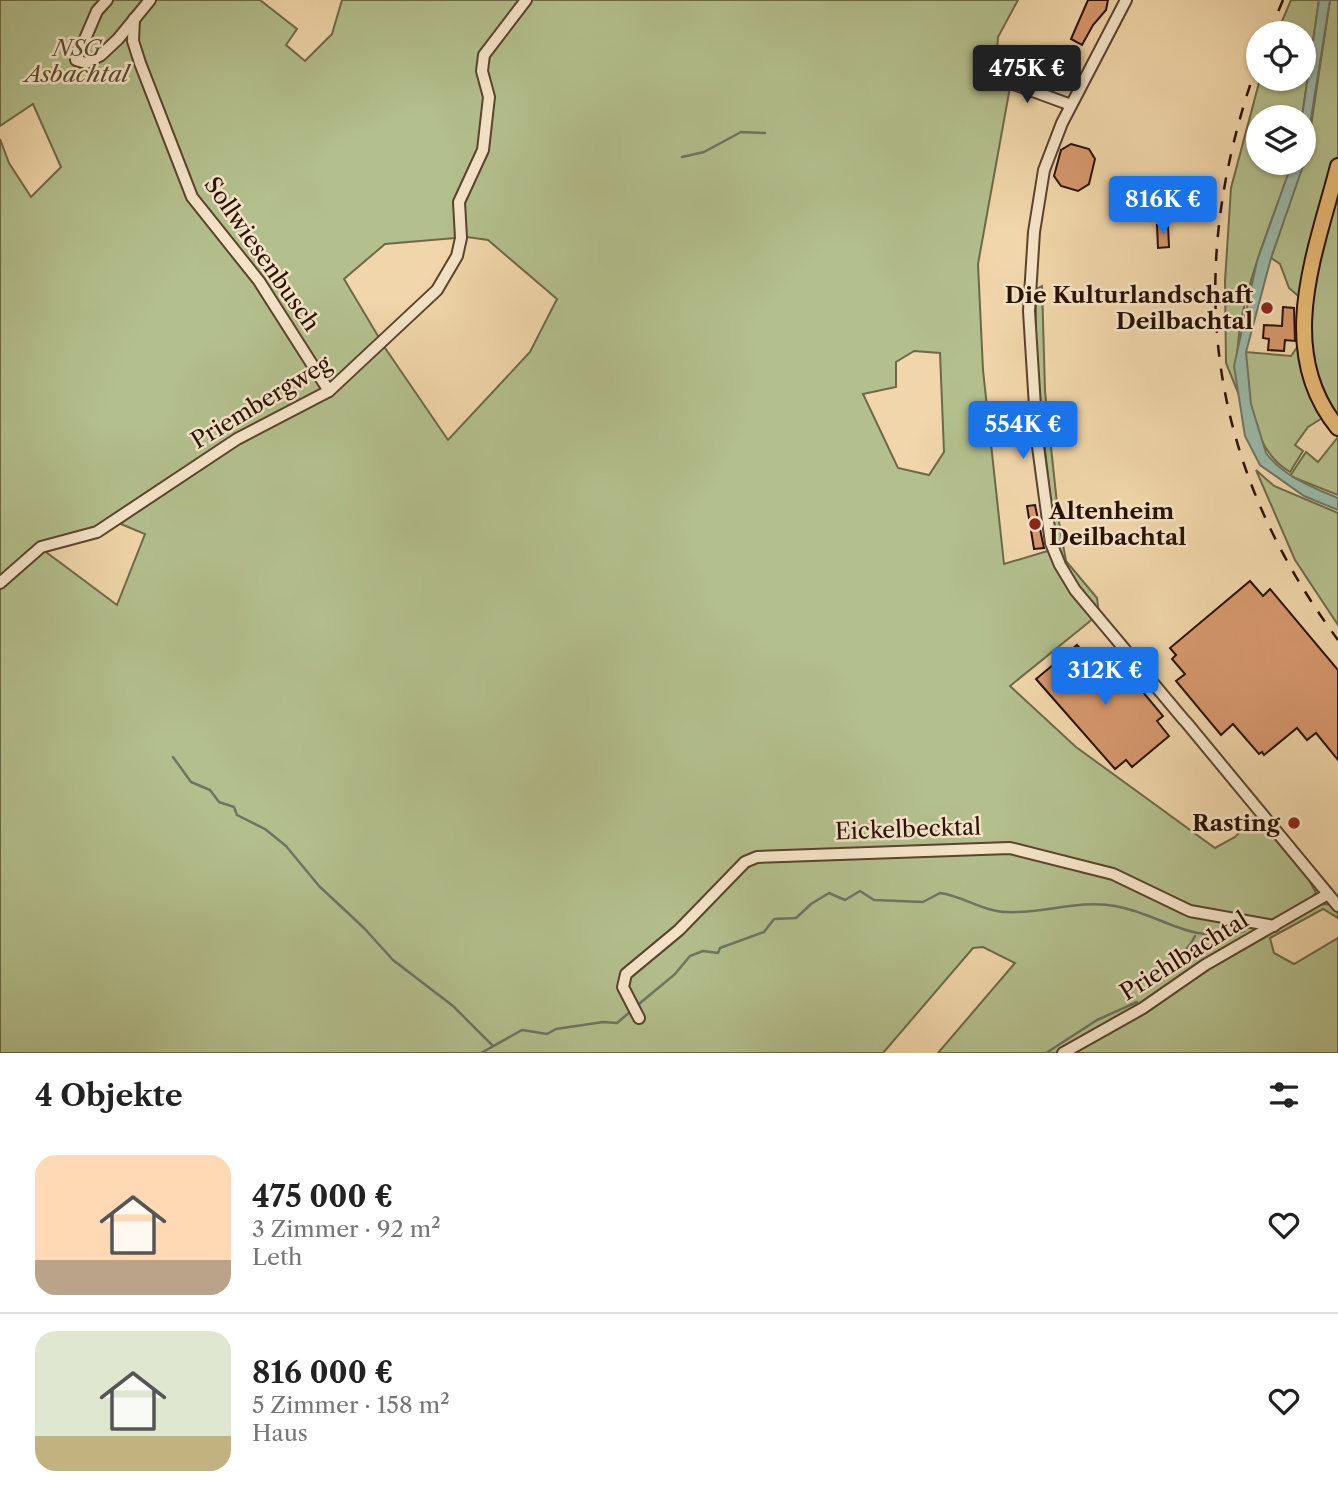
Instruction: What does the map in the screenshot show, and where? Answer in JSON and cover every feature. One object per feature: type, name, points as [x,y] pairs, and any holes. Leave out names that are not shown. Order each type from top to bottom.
[{"type":"main road","points":[[1338,166],[1308,283],[1302,332],[1310,382],[1323,409],[1338,428]]},
{"type":"street","points":[[107,0],[97,11],[76,61],[86,63],[101,55],[150,0]]},
{"type":"street","name":"Priembergweg","points":[[0,583],[41,547],[97,532],[248,433],[329,391],[437,290],[457,256],[461,238],[458,202],[483,150],[489,114],[489,94],[482,63],[492,43],[526,0]]},
{"type":"street","points":[[1126,0],[1051,147],[1044,170],[1034,232],[1030,298],[1037,439],[1051,543],[1075,590],[1338,906]]},
{"type":"street","name":"Sollwiesenbusch","points":[[134,19],[133,41],[140,63],[192,197],[232,243],[259,281],[329,391]]},
{"type":"street","points":[[992,76],[1071,105]]},
{"type":"street","name":"Eickelbecktal","points":[[639,1018],[623,987],[626,974],[679,930],[745,862],[757,857],[1010,848],[1114,874],[1190,911],[1274,926]]},
{"type":"street","name":"Priehlbachtal","points":[[1063,1053],[1143,1008],[1205,965],[1328,894]]},
{"type":"green space","name":"NSG Asbachtal","points":[[0,0],[260,0],[297,29],[286,45],[305,61],[332,34],[342,0],[1018,0],[998,37],[995,80],[1010,87],[978,264],[983,370],[1004,564],[1051,550],[1071,594],[1094,618],[1010,686],[1076,747],[1215,848],[1235,837],[1257,816],[1308,878],[1316,893],[1302,906],[1328,904],[1338,908],[1338,918],[1323,909],[1270,938],[1274,953],[1294,964],[1338,938],[1338,1053],[938,1053],[1015,963],[983,947],[973,948],[883,1053],[0,1053],[0,139],[9,163],[31,197],[61,167],[33,104],[0,126]],"holes":[[[467,237],[488,240],[557,299],[530,352],[448,440],[383,345],[322,397],[163,487],[121,524],[145,534],[117,605],[42,549],[96,531],[261,422],[325,391],[381,341],[344,279],[385,244]],[[914,351],[940,353],[944,452],[929,475],[898,468],[863,394],[896,387],[896,362]]]},
{"type":"green space","points":[[1291,0],[1319,0],[1316,21],[1282,21]]},
{"type":"green space","points":[[1330,0],[1338,0],[1338,426],[1313,386],[1303,300],[1289,288],[1280,264],[1271,258],[1299,175],[1316,175],[1314,105]]},
{"type":"green space","points":[[1257,91],[1306,91],[1304,105],[1253,105]]},
{"type":"green space","points":[[1246,132],[1246,175],[1288,175],[1244,306],[1237,365],[1239,395],[1226,363],[1225,281],[1231,188]]},
{"type":"green space","points":[[1042,286],[1045,391],[1059,522],[1066,561],[1097,598],[1099,614],[1063,564],[1055,542],[1036,366],[1036,289]]},
{"type":"green space","points":[[1300,343],[1302,372],[1324,417],[1308,427],[1295,445],[1303,451],[1290,472],[1277,462],[1267,449],[1253,419],[1247,385],[1246,352],[1291,356]]},
{"type":"green space","points":[[1338,437],[1338,495],[1290,476],[1306,452],[1318,462]]},
{"type":"green space","points":[[1256,470],[1274,486],[1338,513],[1338,625],[1295,560]]},
{"type":"shaded area","points":[[1319,0],[1330,0],[1316,87],[1316,21]]},
{"type":"shaded area","points":[[1306,91],[1315,91],[1313,105],[1304,105]]},
{"type":"shaded area","points":[[1288,175],[1300,175],[1271,258],[1246,352],[1251,404],[1266,453],[1289,474],[1338,498],[1338,510],[1304,496],[1260,465],[1245,436],[1234,366],[1257,261]]},
{"type":"building","points":[[1088,0],[1108,0],[1106,10],[1093,25],[1082,45],[1071,39]]},
{"type":"building","points":[[1071,144],[1089,149],[1095,159],[1089,184],[1078,191],[1061,186],[1054,176],[1061,150]]},
{"type":"building","points":[[1157,225],[1168,225],[1169,247],[1158,248]]},
{"type":"building","points":[[1283,307],[1294,308],[1295,341],[1285,340],[1284,351],[1268,350],[1269,339],[1263,338],[1264,325],[1282,326]]},
{"type":"building","name":"Altenheim Deilbachtal","points":[[1035,505],[1044,548],[1034,549],[1027,506]]},
{"type":"building","points":[[1250,581],[1263,596],[1270,589],[1338,670],[1338,760],[1316,733],[1307,740],[1297,728],[1264,755],[1262,752],[1259,754],[1233,724],[1221,735],[1176,681],[1185,674],[1172,659],[1176,655],[1170,648]]},
{"type":"building","points":[[1077,645],[1097,668],[1112,655],[1163,716],[1157,721],[1169,736],[1132,767],[1126,760],[1115,769],[1036,679]]},
{"type":"waterway","points":[[682,157],[704,152],[741,132],[765,133]]},
{"type":"waterway","points":[[173,757],[191,782],[210,790],[219,802],[234,807],[237,815],[265,829],[286,846],[319,886],[364,928],[393,960],[453,1006],[492,1045]]},
{"type":"waterway","points":[[639,1004],[675,974],[690,956],[703,951],[718,953],[720,948],[764,932],[774,919],[796,918],[811,904],[829,893],[845,900],[860,891],[874,900],[923,902],[940,893],[1007,912],[1102,904],[1133,910],[1191,932],[1224,934],[1244,931]]},
{"type":"waterway","points":[[1154,980],[1165,965],[1191,944],[1195,936]]},
{"type":"waterway","points":[[1046,1053],[1097,1020],[1137,1002]]},
{"type":"waterway","points":[[481,1053],[522,1030],[547,1034],[556,1029],[603,1022],[617,1023],[631,1011]]},
{"type":"railway","points":[[1274,21],[1283,0]]},
{"type":"railway","points":[[1249,91],[1234,139],[1220,215],[1215,289],[1220,362],[1234,433],[1259,503],[1293,572],[1338,640]]},
{"type":"place","name":"Die Kulturlandschaft Deilbachtal","points":[[1267,308]]},
{"type":"place","name":"Altenheim Deilbachtal","points":[[1035,524]]},
{"type":"place","name":"Rasting","points":[[1294,823]]}]
